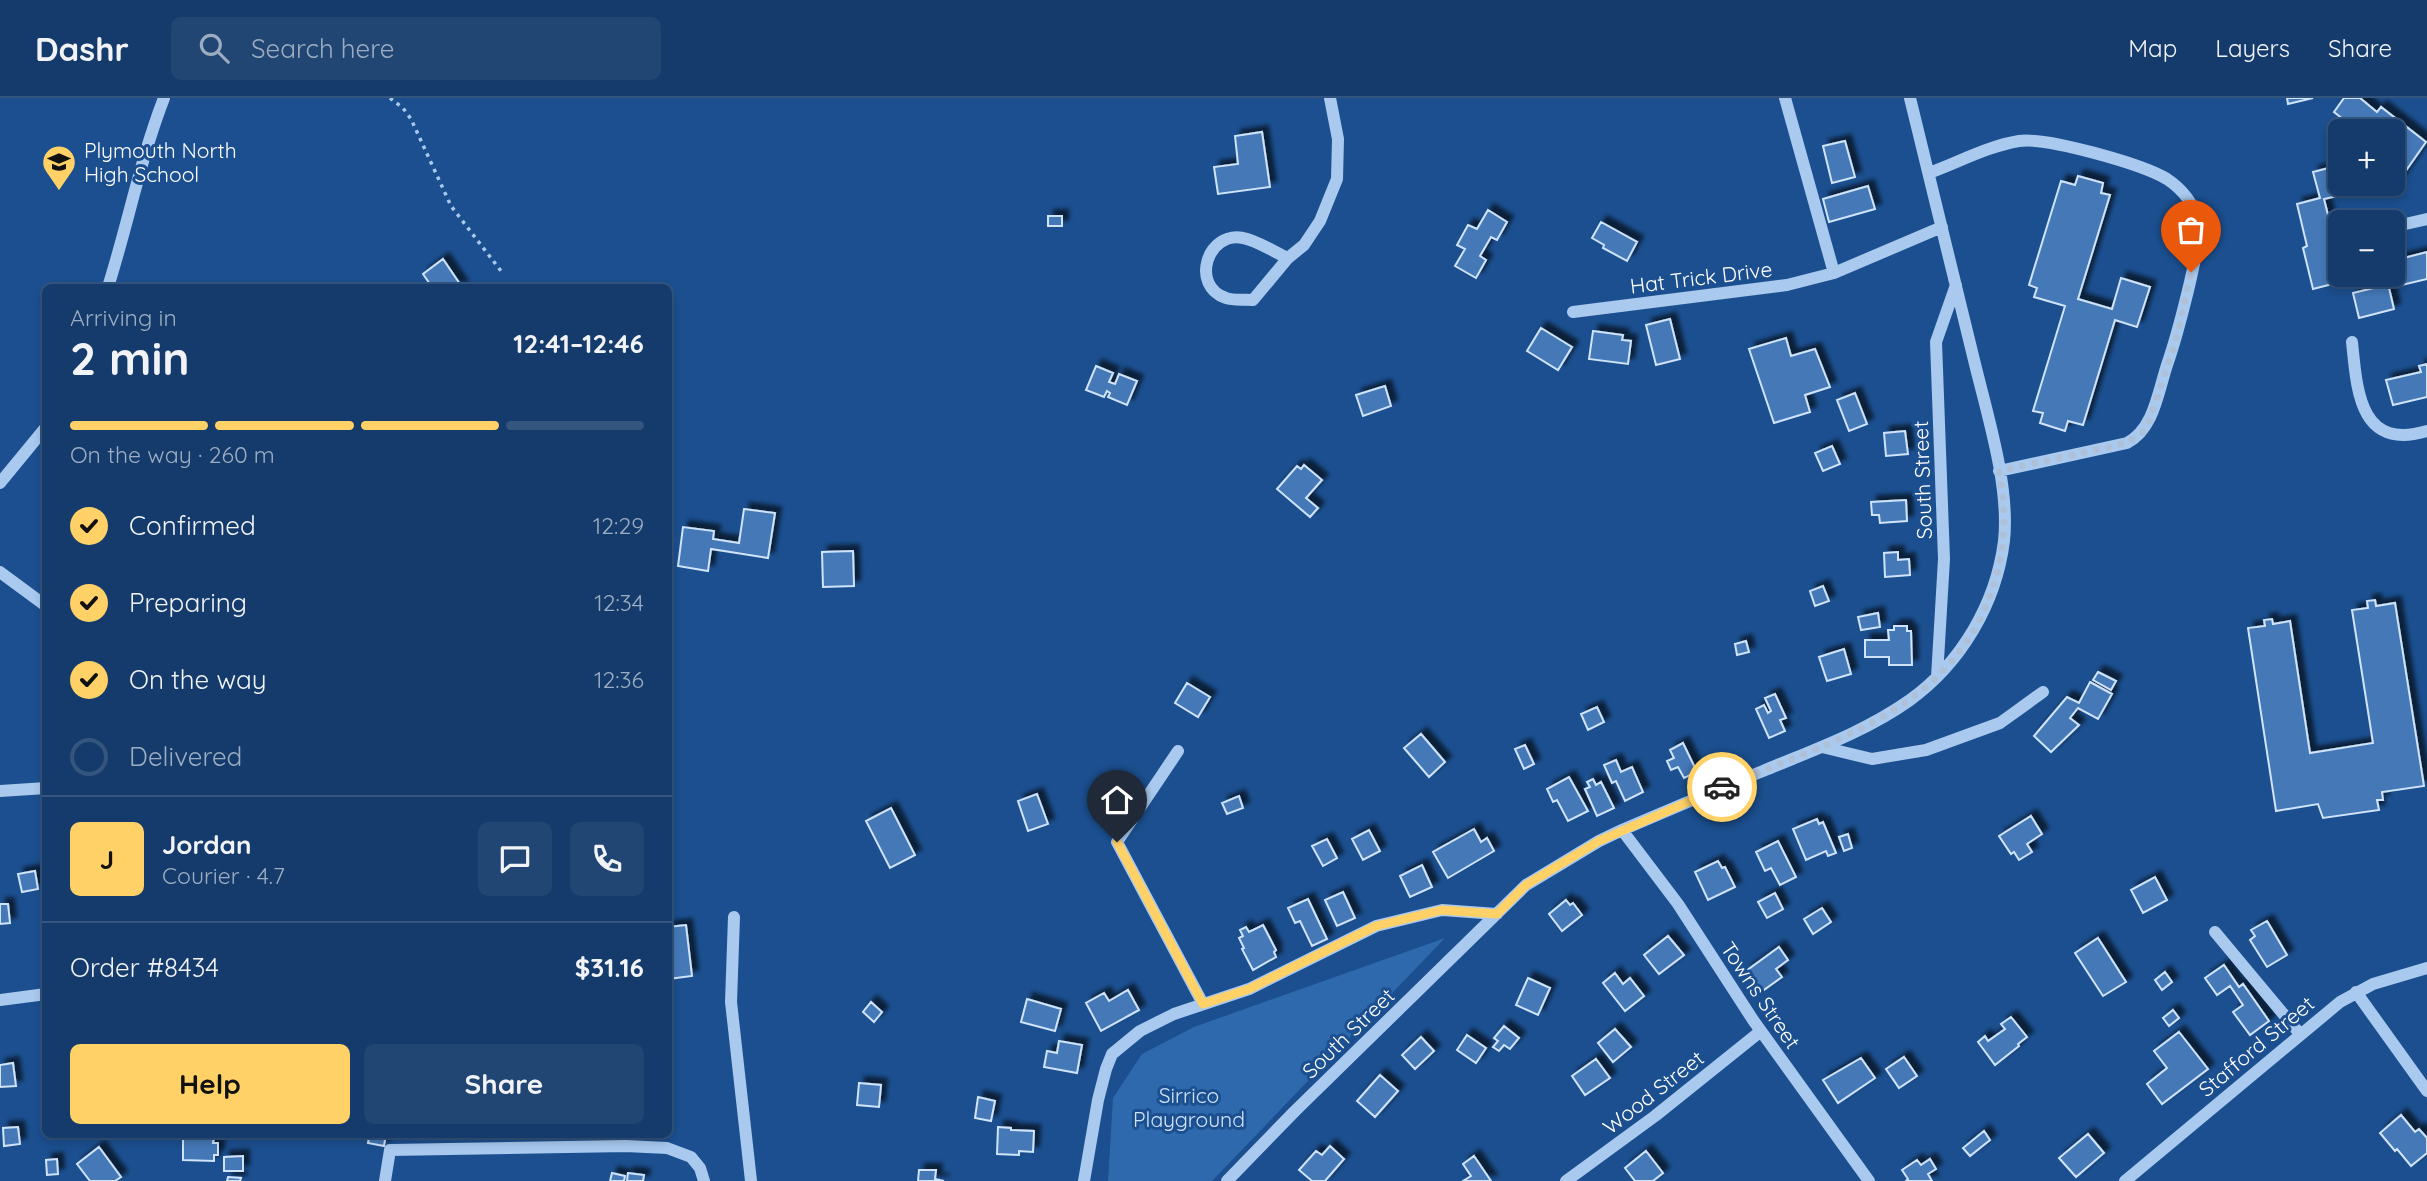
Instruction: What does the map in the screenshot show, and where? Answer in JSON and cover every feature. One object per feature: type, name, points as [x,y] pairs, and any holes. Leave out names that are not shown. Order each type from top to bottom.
[{"type":"street","points":[[109,284],[135,186],[164,98]]},
{"type":"street","points":[[1288,258],[1243,238],[1223,239],[1211,251],[1205,269],[1209,285],[1225,298],[1253,300],[1288,258],[1304,245],[1320,221],[1337,179],[1338,139],[1331,98]]},
{"type":"street","points":[[1785,98],[1834,273]]},
{"type":"street","name":"South Street","points":[[1227,1181],[1526,885],[1622,830],[1847,737],[1891,713],[1937,677],[1971,635],[1992,591],[1999,567],[2005,515],[1999,471],[1910,98]]},
{"type":"street","points":[[1929,173],[2005,145],[2021,141],[2044,141],[2143,167],[2169,180],[2187,196],[2200,224],[2177,337],[2150,419],[2143,432],[2127,443],[1999,471]]},
{"type":"street","points":[[2405,224],[2427,219]]},
{"type":"street","name":"Hat Trick Drive","points":[[1573,312],[1787,285],[1834,273],[1942,227]]},
{"type":"street","name":"South Street","points":[[1937,677],[1944,559],[1936,342],[1956,285]]},
{"type":"street","points":[[2352,342],[2358,395],[2368,416],[2390,434],[2406,435],[2427,431]]},
{"type":"street","points":[[0,483],[42,433]]},
{"type":"street","points":[[0,572],[42,603]]},
{"type":"street","points":[[1821,747],[1872,759],[1926,750],[2000,723],[2043,692]]},
{"type":"street","points":[[1178,751],[1117,842],[1203,1004]]},
{"type":"street","points":[[0,791],[42,788]]},
{"type":"street","name":"Towns Street","points":[[1622,830],[1678,904],[1761,1031],[1869,1181]]},
{"type":"street","points":[[1084,1181],[1100,1092],[1112,1054],[1140,1031],[1174,1014],[1249,989],[1376,926],[1442,910],[1497,914]]},
{"type":"street","points":[[734,917],[731,1002],[751,1181]]},
{"type":"street","points":[[2215,932],[2300,1034]]},
{"type":"street","name":"Stafford Street","points":[[2125,1181],[2300,1034],[2356,992],[2392,977],[2427,968]]},
{"type":"street","points":[[2356,992],[2427,1091]]},
{"type":"street","points":[[0,1000],[42,995]]},
{"type":"street","name":"Wood Street","points":[[1566,1181],[1655,1116],[1761,1031]]},
{"type":"street","points":[[386,1181],[390,1150],[626,1146],[667,1148],[685,1154],[695,1161],[704,1181]]},
{"type":"path","points":[[390,98],[403,108],[411,119],[451,206],[501,271]]},
{"type":"green space","name":"Sirrico Playground","points":[[1445,938],[1212,1181],[1108,1181],[1113,1098],[1142,1054],[1194,1027]]},
{"type":"building","points":[[2287,98],[2313,98],[2288,104]]},
{"type":"building","points":[[2344,98],[2360,98],[2377,112],[2381,107],[2396,119],[2343,119],[2334,112]]},
{"type":"building","points":[[2405,126],[2426,142],[2405,172]]},
{"type":"building","points":[[1262,132],[1270,187],[1218,194],[1214,167],[1238,164],[1235,136]]},
{"type":"building","points":[[1845,141],[1855,177],[1832,183],[1823,146]]},
{"type":"building","points":[[2328,168],[2328,196],[2337,196],[2324,199],[2328,215],[2328,285],[2313,289],[2303,248],[2307,246],[2297,204],[2320,198],[2313,172]]},
{"type":"building","points":[[2078,176],[2103,183],[2101,193],[2110,195],[2078,299],[2112,309],[2121,278],[2150,287],[2137,327],[2115,320],[2083,425],[2068,421],[2065,431],[2040,423],[2043,413],[2033,411],[2065,306],[2034,297],[2037,288],[2029,285],[2061,181],[2075,185]]},
{"type":"building","points":[[1868,186],[1875,209],[1829,222],[1823,199]]},
{"type":"building","points":[[1488,210],[1507,222],[1497,240],[1491,237],[1480,256],[1486,260],[1476,278],[1455,266],[1465,249],[1457,245],[1468,225],[1477,229]]},
{"type":"building","points":[[1048,216],[1062,216],[1062,226],[1048,226]]},
{"type":"building","points":[[1601,222],[1637,242],[1627,261],[1603,248],[1604,245],[1592,238]]},
{"type":"building","points":[[2427,252],[2427,279],[2405,284],[2405,258]]},
{"type":"building","points":[[443,259],[460,284],[430,284],[423,274]]},
{"type":"building","points":[[2378,287],[2393,287],[2389,288],[2394,309],[2359,318],[2353,293]]},
{"type":"building","points":[[1670,319],[1680,359],[1656,365],[1646,325]]},
{"type":"building","points":[[1541,328],[1572,347],[1558,370],[1527,351]]},
{"type":"building","points":[[1593,331],[1623,335],[1622,340],[1631,341],[1628,364],[1589,359]]},
{"type":"building","points":[[1786,338],[1791,356],[1815,349],[1830,387],[1805,395],[1810,412],[1774,423],[1749,349]]},
{"type":"building","points":[[2427,364],[2427,397],[2393,405],[2386,380],[2421,372],[2419,366]]},
{"type":"building","points":[[1096,366],[1113,373],[1109,382],[1115,384],[1119,374],[1137,381],[1127,405],[1108,397],[1110,393],[1107,391],[1104,397],[1086,390]]},
{"type":"building","points":[[1385,386],[1391,406],[1363,416],[1356,395]]},
{"type":"building","points":[[1855,393],[1867,424],[1849,431],[1837,400]]},
{"type":"building","points":[[1905,431],[1908,454],[1886,456],[1884,433]]},
{"type":"building","points":[[1832,446],[1840,464],[1823,471],[1815,453]]},
{"type":"building","points":[[1304,465],[1322,480],[1306,498],[1318,508],[1310,517],[1277,489],[1297,466],[1301,469]]},
{"type":"building","points":[[1906,500],[1907,521],[1880,523],[1879,515],[1872,515],[1871,502]]},
{"type":"building","points":[[744,509],[775,513],[768,558],[711,549],[708,571],[678,566],[683,527],[714,531],[713,539],[739,543]]},
{"type":"building","points":[[853,551],[854,586],[823,587],[822,552]]},
{"type":"building","points":[[1898,552],[1898,560],[1909,559],[1910,575],[1885,577],[1884,553]]},
{"type":"building","points":[[1823,586],[1829,601],[1815,606],[1810,591]]},
{"type":"building","points":[[2375,600],[2376,606],[2395,603],[2424,786],[2382,792],[2383,800],[2377,800],[2379,810],[2323,818],[2318,804],[2276,811],[2248,628],[2265,626],[2264,620],[2272,619],[2273,624],[2290,621],[2310,753],[2373,743],[2352,610],[2368,608],[2367,601]]},
{"type":"building","points":[[1878,613],[1880,627],[1861,630],[1858,617]]},
{"type":"building","points":[[1894,626],[1907,626],[1907,631],[1911,631],[1912,665],[1889,665],[1889,657],[1865,657],[1865,640],[1889,640],[1888,630],[1894,630]]},
{"type":"building","points":[[1746,641],[1749,652],[1737,655],[1735,644]]},
{"type":"building","points":[[1844,649],[1851,674],[1827,681],[1819,657]]},
{"type":"building","points":[[2098,672],[2116,681],[2111,690],[2093,680]]},
{"type":"building","points":[[2090,682],[2112,694],[2098,719],[2078,708],[2070,718],[2079,725],[2051,752],[2034,736],[2067,697],[2079,703]]},
{"type":"building","points":[[1187,683],[1210,697],[1198,717],[1175,703]]},
{"type":"building","points":[[1775,694],[1786,718],[1780,720],[1785,731],[1769,738],[1756,709],[1764,705],[1768,713],[1771,711],[1765,698]]},
{"type":"building","points":[[1597,707],[1604,722],[1588,730],[1581,714]]},
{"type":"building","points":[[1421,734],[1445,762],[1429,777],[1404,748]]},
{"type":"building","points":[[1683,743],[1697,772],[1684,778],[1678,767],[1671,770],[1667,761],[1674,758],[1670,750]]},
{"type":"building","points":[[1525,745],[1534,764],[1524,769],[1515,749]]},
{"type":"building","points":[[1616,760],[1621,772],[1632,767],[1643,792],[1625,801],[1616,781],[1612,783],[1604,765]]},
{"type":"building","points":[[1569,777],[1588,811],[1568,821],[1557,800],[1553,802],[1547,789]]},
{"type":"building","points":[[1593,779],[1596,785],[1601,782],[1614,808],[1597,816],[1585,789],[1590,787],[1587,782]]},
{"type":"building","points":[[1037,794],[1048,824],[1028,831],[1018,801]]},
{"type":"building","points":[[1239,796],[1243,808],[1227,814],[1222,803]]},
{"type":"building","points":[[891,808],[915,855],[890,868],[866,821]]},
{"type":"building","points":[[2031,816],[2042,834],[2027,844],[2032,852],[2019,860],[2014,852],[2011,854],[1999,836]]},
{"type":"building","points":[[1817,819],[1819,824],[1823,822],[1836,853],[1828,856],[1826,851],[1806,860],[1793,829]]},
{"type":"building","points":[[1474,829],[1481,842],[1487,838],[1494,851],[1448,878],[1433,852]]},
{"type":"building","points":[[1369,830],[1380,851],[1363,860],[1352,839]]},
{"type":"building","points":[[1848,834],[1852,848],[1844,851],[1839,837]]},
{"type":"building","points":[[1327,839],[1337,858],[1323,866],[1312,846]]},
{"type":"building","points":[[1778,841],[1796,877],[1780,885],[1771,868],[1765,871],[1756,852]]},
{"type":"building","points":[[1718,861],[1722,868],[1725,867],[1735,887],[1708,900],[1695,872]]},
{"type":"building","points":[[1422,865],[1432,887],[1410,897],[1400,876]]},
{"type":"building","points":[[35,871],[38,889],[22,892],[18,874]]},
{"type":"building","points":[[2155,877],[2167,900],[2143,913],[2131,890]]},
{"type":"building","points":[[1343,892],[1355,918],[1337,926],[1325,900]]},
{"type":"building","points":[[1775,893],[1783,909],[1767,918],[1758,902]]},
{"type":"building","points":[[1308,899],[1327,939],[1312,946],[1300,921],[1295,923],[1288,908]]},
{"type":"building","points":[[1566,900],[1570,905],[1573,903],[1582,915],[1562,931],[1549,914]]},
{"type":"building","points":[[0,904],[8,904],[10,923],[0,924]]},
{"type":"building","points":[[1822,908],[1831,922],[1813,934],[1804,919]]},
{"type":"building","points":[[2267,921],[2287,955],[2267,967],[2250,940],[2255,936],[2251,930]]},
{"type":"building","points":[[686,925],[692,976],[672,978],[672,927]]},
{"type":"building","points":[[1263,925],[1276,950],[1276,957],[1253,970],[1242,949],[1244,948],[1239,938],[1243,936],[1240,930],[1246,927],[1249,932]]},
{"type":"building","points":[[1668,936],[1684,955],[1659,974],[1644,955]]},
{"type":"building","points":[[2098,938],[2126,982],[2103,996],[2075,953]]},
{"type":"building","points":[[1779,947],[1788,960],[1776,969],[1782,977],[1761,992],[1746,971]]},
{"type":"building","points":[[2224,965],[2239,987],[2243,984],[2269,1021],[2250,1035],[2233,1012],[2243,1005],[2230,986],[2217,995],[2205,978]]},
{"type":"building","points":[[2165,972],[2172,982],[2162,990],[2155,980]]},
{"type":"building","points":[[1615,973],[1623,984],[1630,978],[1644,996],[1625,1011],[1603,983]]},
{"type":"building","points":[[1528,978],[1550,988],[1538,1015],[1516,1005]]},
{"type":"building","points":[[1128,990],[1139,1010],[1101,1031],[1086,1003],[1104,993],[1109,1001]]},
{"type":"building","points":[[1027,999],[1061,1009],[1055,1031],[1021,1022]]},
{"type":"building","points":[[871,1002],[882,1012],[874,1022],[863,1012]]},
{"type":"building","points":[[2173,1010],[2179,1018],[2169,1026],[2163,1018]]},
{"type":"building","points":[[2011,1017],[2027,1037],[1995,1065],[1978,1042],[1985,1036],[1988,1041],[2005,1029],[2001,1024]]},
{"type":"building","points":[[1504,1026],[1519,1038],[1510,1049],[1504,1045],[1499,1051],[1493,1047],[1498,1041],[1494,1038]]},
{"type":"building","points":[[1615,1029],[1631,1047],[1613,1062],[1598,1043]]},
{"type":"building","points":[[2179,1032],[2208,1069],[2162,1104],[2147,1084],[2167,1068],[2154,1051]]},
{"type":"building","points":[[1467,1035],[1486,1048],[1476,1063],[1457,1050]]},
{"type":"building","points":[[1421,1037],[1434,1051],[1415,1069],[1402,1055]]},
{"type":"building","points":[[1059,1041],[1082,1045],[1077,1073],[1044,1067],[1047,1051],[1057,1053]]},
{"type":"building","points":[[1904,1057],[1917,1076],[1899,1088],[1886,1069]]},
{"type":"building","points":[[1861,1058],[1875,1078],[1838,1103],[1823,1080]]},
{"type":"building","points":[[1596,1059],[1610,1078],[1585,1095],[1572,1076]]},
{"type":"building","points":[[13,1063],[16,1086],[0,1087],[0,1065]]},
{"type":"building","points":[[1380,1075],[1398,1091],[1375,1117],[1357,1101]]},
{"type":"building","points":[[859,1083],[881,1085],[879,1107],[857,1105]]},
{"type":"building","points":[[978,1097],[995,1101],[991,1121],[975,1118]]},
{"type":"building","points":[[2401,1115],[2415,1132],[2419,1129],[2427,1138],[2427,1153],[2411,1166],[2380,1133]]},
{"type":"building","points":[[18,1127],[20,1144],[4,1146],[3,1128]]},
{"type":"building","points":[[998,1127],[1034,1131],[1033,1152],[1019,1151],[1019,1155],[997,1154]]},
{"type":"building","points":[[1984,1131],[1990,1140],[1970,1156],[1963,1148]]},
{"type":"building","points":[[2088,1134],[2104,1153],[2076,1177],[2059,1158]]},
{"type":"building","points":[[183,1138],[214,1138],[213,1143],[218,1143],[218,1155],[214,1155],[214,1161],[183,1160]]},
{"type":"building","points":[[369,1138],[385,1138],[384,1146],[368,1143]]},
{"type":"building","points":[[1330,1146],[1344,1159],[1325,1181],[1312,1181],[1299,1170],[1316,1151],[1322,1155]]},
{"type":"building","points":[[99,1147],[121,1177],[115,1181],[90,1181],[77,1164]]},
{"type":"building","points":[[1646,1151],[1663,1173],[1653,1181],[1635,1181],[1625,1168]]},
{"type":"building","points":[[243,1156],[243,1171],[224,1171],[224,1157]]},
{"type":"building","points":[[1474,1156],[1491,1181],[1463,1181],[1471,1176],[1463,1164]]},
{"type":"building","points":[[57,1159],[58,1174],[47,1175],[46,1160]]},
{"type":"building","points":[[1930,1159],[1936,1169],[1928,1174],[1932,1181],[1906,1181],[1908,1179],[1902,1170],[1917,1160],[1921,1165]]},
{"type":"building","points":[[919,1170],[936,1170],[935,1179],[944,1181],[918,1181]]},
{"type":"building","points":[[612,1173],[625,1176],[624,1181],[610,1181]]},
{"type":"building","points":[[628,1173],[644,1175],[643,1181],[627,1181]]},
{"type":"building","points":[[228,1177],[241,1178],[240,1181],[227,1181]]},
{"type":"way so far","points":[[1722,787],[1847,737],[1912,699],[1943,671],[1971,635],[1992,591],[1999,567],[2005,515],[1999,471],[2127,443],[2137,438],[2150,419],[2177,337],[2191,272]]},
{"type":"place","name":"Plymouth North High School","points":[[59,192]]},
{"type":"route","points":[[1117,842],[1203,1004],[1249,989],[1376,926],[1442,910],[1497,914],[1526,885],[1599,841],[1722,787]]}]
